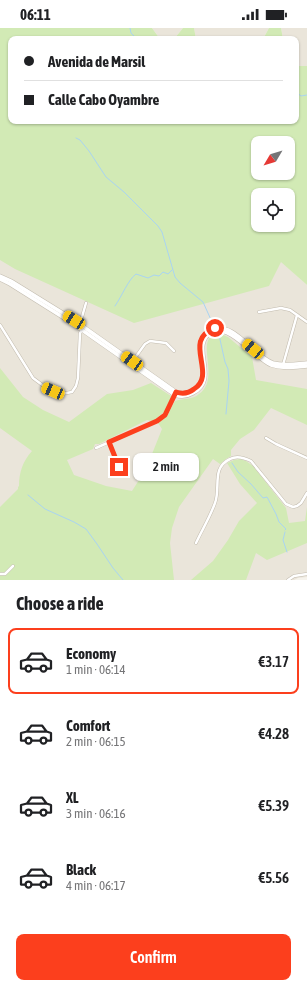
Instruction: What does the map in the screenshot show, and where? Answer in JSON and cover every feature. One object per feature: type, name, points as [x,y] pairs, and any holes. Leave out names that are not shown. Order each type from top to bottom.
[{"type":"street","points":[[0,278],[11,282],[80,324],[176,394],[188,392],[199,386],[203,377],[200,344],[201,340],[206,333],[215,328],[222,328],[230,331],[268,360],[283,366],[307,364]]},
{"type":"street","points":[[0,278],[132,362]]},
{"type":"street","points":[[80,324],[86,303]]},
{"type":"street","points":[[259,312],[281,308],[290,310],[307,322]]},
{"type":"street","points":[[283,366],[297,315]]},
{"type":"street","points":[[0,325],[33,378],[45,387],[61,394],[72,392],[76,386],[78,378],[80,333],[82,329]]},
{"type":"street","points":[[132,362],[145,344],[150,341],[166,343],[174,351]]},
{"type":"street","points":[[96,448],[157,421],[165,415],[176,394]]},
{"type":"street","points":[[266,438],[307,458]]},
{"type":"street","points":[[109,442],[119,467]]},
{"type":"street","points":[[196,543],[216,502],[217,475],[219,469],[223,464],[232,458],[244,458],[251,461],[289,506],[297,506],[301,503],[307,492]]},
{"type":"street","points":[[0,574],[5,574],[13,566]]},
{"type":"street","points":[[288,580],[294,576],[307,574]]},
{"type":"shaded area","points":[[152,28],[183,28],[176,36],[158,36]]},
{"type":"shaded area","points":[[194,28],[269,28],[265,36],[195,36]]},
{"type":"shaded area","points":[[281,28],[307,28],[307,66],[299,66],[299,36],[282,36]]},
{"type":"shaded area","points":[[0,260],[281,261],[307,285],[307,577],[294,580],[0,580]]},
{"type":"green space","points":[[0,28],[152,28],[158,36],[8,36],[8,124],[299,124],[299,66],[307,66],[307,285],[281,262],[269,286],[134,323],[15,269],[0,260]]},
{"type":"green space","points":[[183,28],[194,28],[195,36],[176,36]]},
{"type":"green space","points":[[269,28],[281,28],[282,36],[265,36]]},
{"type":"green space","points":[[221,334],[228,337],[252,357],[256,380],[307,389],[307,425],[271,408],[254,430],[240,439],[231,450],[231,456],[220,464],[213,459],[179,507],[172,528],[170,543],[174,580],[0,580],[0,507],[18,489],[22,467],[32,451],[0,428],[0,368],[23,397],[43,410],[69,422],[107,394],[133,390],[151,383],[171,396],[172,399],[165,411],[157,418],[161,421],[167,416],[175,401],[196,396],[206,387],[208,377],[207,349],[208,341],[212,336]],"holes":[[[147,420],[158,423],[162,429],[146,469],[132,491],[106,486],[74,475],[67,460],[93,449],[95,444],[99,444]]]},
{"type":"green space","points":[[240,459],[253,466],[286,508],[289,523],[305,521],[307,507],[307,543],[267,560],[256,553],[246,580],[191,580],[213,561],[239,521],[257,503],[240,484],[227,463]]},
{"type":"waterway","points":[[130,28],[131,33],[134,36]]},
{"type":"waterway","points":[[299,94],[301,96],[307,95]]},
{"type":"waterway","points":[[76,138],[80,140],[89,151],[106,177],[124,192],[158,226],[162,232],[175,277],[203,302],[212,322]]},
{"type":"waterway","points":[[115,306],[128,284],[136,274],[148,278],[154,275],[159,276],[163,272],[168,274],[172,270]]},
{"type":"waterway","points":[[219,335],[228,369],[229,381],[226,414]]},
{"type":"waterway","points":[[232,463],[238,472],[263,498],[267,497],[279,522],[286,529],[285,530]]},
{"type":"waterway","points":[[28,495],[45,509],[86,529],[123,580]]},
{"type":"waterway","points":[[285,532],[283,540],[287,552]]},
{"type":"route","points":[[119,467],[109,442],[157,421],[165,415],[176,392],[183,393],[192,391],[199,386],[203,377],[199,348],[201,340],[206,333],[215,328]]}]
